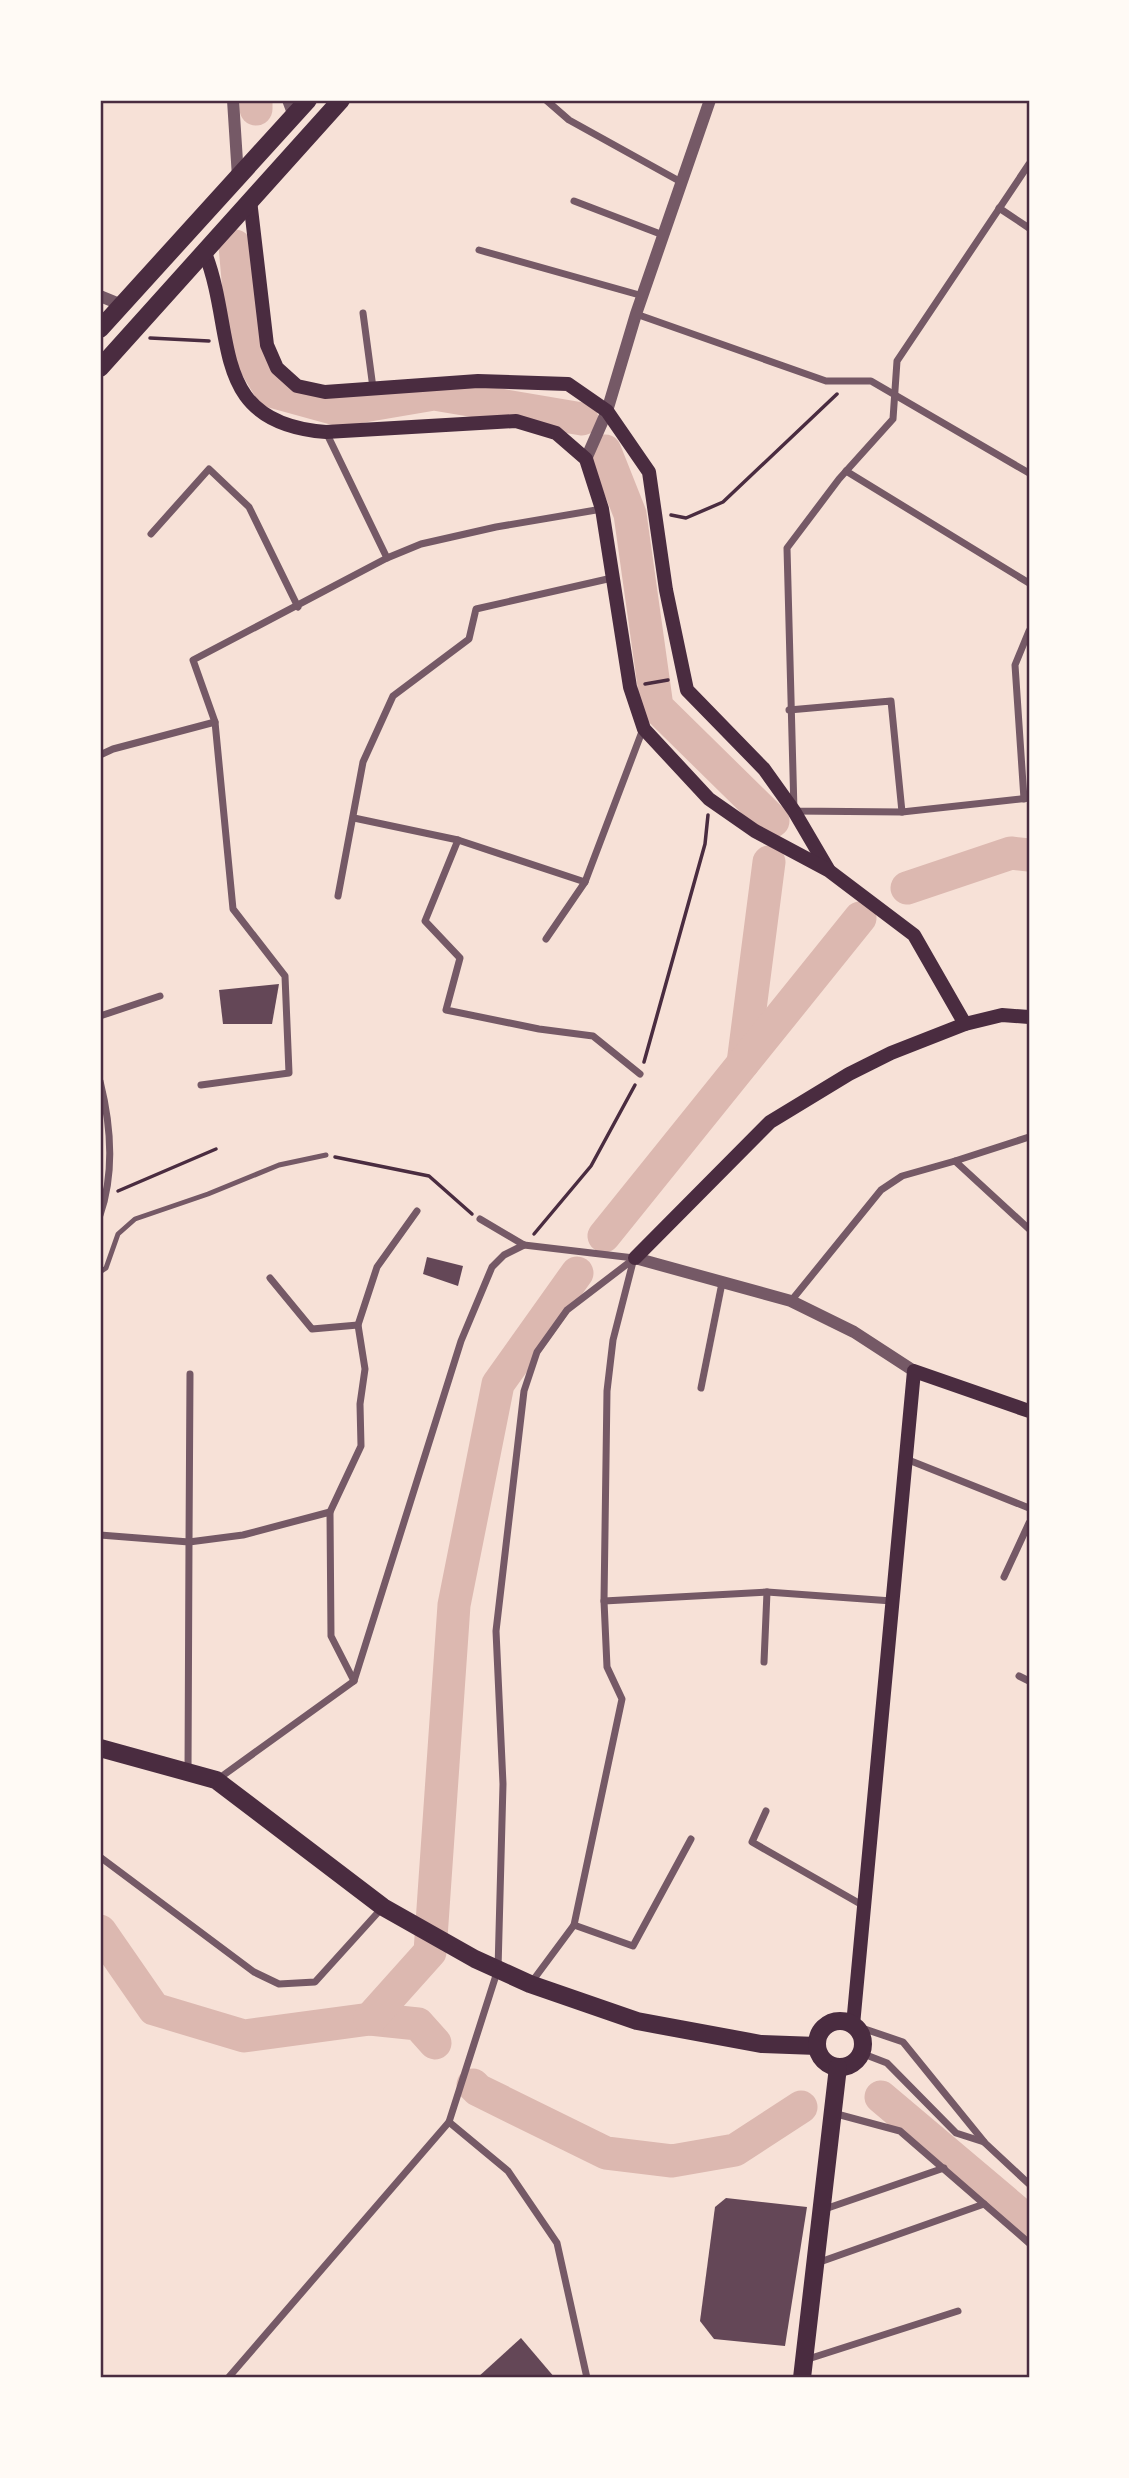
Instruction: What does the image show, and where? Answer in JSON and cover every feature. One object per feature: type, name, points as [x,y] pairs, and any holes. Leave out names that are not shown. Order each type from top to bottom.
[{"type":"main road","points":[[100,329],[238,177],[291,108],[308,100]]},
{"type":"main road","points":[[100,368],[341,100]]},
{"type":"main road","points":[[250,200],[267,345],[277,368],[297,386],[325,392],[478,381],[568,384],[607,411],[649,472],[666,590],[687,690],[764,769],[794,811],[828,870]]},
{"type":"main road","points":[[205,253],[216,281],[231,373],[246,398],[274,420],[300,430],[326,432],[516,421],[556,433],[586,459],[602,509],[630,687],[644,729],[709,799],[755,831],[828,870],[914,934],[965,1024]]},
{"type":"main road","points":[[635,1258],[770,1122],[849,1074],[965,1024],[1002,1015],[1029,1017]]},
{"type":"main road","points":[[853,2025],[914,1371],[1029,1411]]},
{"type":"main road","points":[[100,1748],[216,1780],[383,1907],[475,1959],[530,1984],[637,2021],[761,2044],[817,2046]]},
{"type":"main road","points":[[839,2021],[853,2025],[862,2037],[861,2053],[851,2064],[838,2067],[824,2060],[817,2046],[825,2026],[839,2021]]},
{"type":"main road","points":[[802,2378],[838,2067]]},
{"type":"street","points":[[233,100],[238,177]]},
{"type":"street","points":[[546,100],[569,120],[681,182]]},
{"type":"street","points":[[586,459],[607,411],[636,314],[710,100]]},
{"type":"street","points":[[1029,164],[897,360],[893,419],[846,471],[787,548],[789,710],[794,811],[902,812],[1027,799],[1015,665],[1029,631]]},
{"type":"street","points":[[574,201],[663,235]]},
{"type":"street","points":[[999,208],[1029,228]]},
{"type":"street","points":[[479,250],[643,296]]},
{"type":"street","points":[[100,296],[122,305]]},
{"type":"street","points":[[363,313],[373,388]]},
{"type":"street","points":[[636,314],[826,381],[871,382],[1029,473]]},
{"type":"street","points":[[326,432],[387,558]]},
{"type":"street","points":[[151,534],[209,469],[249,507],[298,607]]},
{"type":"street","points":[[846,471],[1029,583]]},
{"type":"street","points":[[201,1085],[289,1073],[285,976],[233,909],[215,722],[193,660],[387,558],[421,544],[496,527],[602,509]]},
{"type":"street","points":[[338,896],[363,762],[393,696],[469,639],[476,609],[612,578]]},
{"type":"street","points":[[789,710],[891,701],[902,812]]},
{"type":"street","points":[[100,755],[113,749],[215,722]]},
{"type":"street","points":[[547,939],[585,882],[644,729]]},
{"type":"street","points":[[354,818],[458,839],[585,882]]},
{"type":"street","points":[[458,839],[425,921],[460,958],[446,1010],[539,1029],[593,1036],[640,1074]]},
{"type":"street","points":[[100,1016],[160,996]]},
{"type":"street","points":[[100,1081],[110,1149],[106,1196],[100,1215]]},
{"type":"street","points":[[791,1301],[881,1191],[902,1176],[1029,1137]]},
{"type":"street","points":[[955,1161],[1029,1229]]},
{"type":"street","points":[[354,1681],[331,1636],[330,1512],[361,1446],[360,1404],[365,1369],[358,1325],[377,1267],[417,1211]]},
{"type":"street","points":[[480,1219],[524,1245],[635,1258],[791,1301],[853,1332],[914,1371]]},
{"type":"street","points":[[216,1780],[354,1681],[461,1341],[492,1267],[504,1255],[524,1245]]},
{"type":"street","points":[[530,1984],[574,1925],[622,1699],[607,1667],[604,1601],[607,1391],[612,1340],[635,1258]]},
{"type":"street","points":[[228,2378],[449,2122],[498,1969],[503,1784],[496,1631],[524,1391],[537,1352],[567,1310],[635,1258]]},
{"type":"street","points":[[270,1278],[312,1329],[358,1325]]},
{"type":"street","points":[[701,1388],[722,1283]]},
{"type":"street","points":[[188,1773],[190,1374]]},
{"type":"street","points":[[905,1459],[1029,1508]]},
{"type":"street","points":[[100,1535],[189,1542],[243,1535],[330,1512]]},
{"type":"street","points":[[1004,1577],[1029,1523]]},
{"type":"street","points":[[604,1601],[767,1591],[892,1601]]},
{"type":"street","points":[[764,1662],[767,1591]]},
{"type":"street","points":[[1018,1676],[1029,1681]]},
{"type":"street","points":[[766,1811],[752,1842],[864,1906]]},
{"type":"street","points":[[574,1925],[633,1946],[691,1839]]},
{"type":"street","points":[[100,1857],[254,1972],[279,1984],[315,1982],[383,1907]]},
{"type":"street","points":[[853,2025],[903,2042],[985,2143],[1029,2184]]},
{"type":"street","points":[[861,2053],[887,2063],[956,2133],[985,2143]]},
{"type":"street","points":[[832,2113],[900,2131],[1029,2243]]},
{"type":"street","points":[[449,2122],[508,2171],[557,2243],[587,2378]]},
{"type":"street","points":[[821,2210],[944,2168]]},
{"type":"street","points":[[815,2264],[984,2204]]},
{"type":"street","points":[[804,2360],[958,2311]]},
{"type":"lane","points":[[100,1272],[106,1268],[118,1234],[135,1219],[208,1194],[279,1164],[326,1155]]},
{"type":"path","points":[[130,336],[189,343],[225,340]]},
{"type":"path","points":[[655,512],[686,518],[723,502],[850,381]]},
{"type":"path","points":[[630,687],[684,677]]},
{"type":"path","points":[[524,1245],[591,1166],[640,1074],[705,844],[709,799]]},
{"type":"path","points":[[106,1196],[216,1149]]},
{"type":"path","points":[[326,1155],[429,1176],[480,1219]]},
{"type":"building","points":[[279,984],[272,1024],[223,1024],[219,990]]},
{"type":"building","points":[[427,1257],[463,1266],[458,1286],[423,1274]]},
{"type":"building","points":[[726,2198],[807,2207],[785,2346],[714,2339],[700,2321],[715,2207]]},
{"type":"building","points":[[521,2338],[555,2378],[477,2378]]},
{"type":"waterway","points":[[256,100],[256,109]]},
{"type":"waterway","points":[[235,246],[244,346],[271,391],[340,410],[434,394],[582,419]]},
{"type":"waterway","points":[[605,451],[630,514],[657,707],[773,821]]},
{"type":"waterway","points":[[907,888],[1011,853],[1029,855]]},
{"type":"waterway","points":[[743,1063],[769,862]]},
{"type":"waterway","points":[[604,1236],[860,918]]},
{"type":"waterway","points":[[370,2019],[430,1952],[454,1605],[498,1384],[577,1273]]},
{"type":"waterway","points":[[100,1931],[154,2009],[244,2036],[370,2019],[418,2024],[435,2043]]},
{"type":"waterway","points":[[473,2085],[478,2090],[606,2153],[672,2161],[735,2150],[801,2107]]},
{"type":"waterway","points":[[881,2097],[1029,2222]]}]
